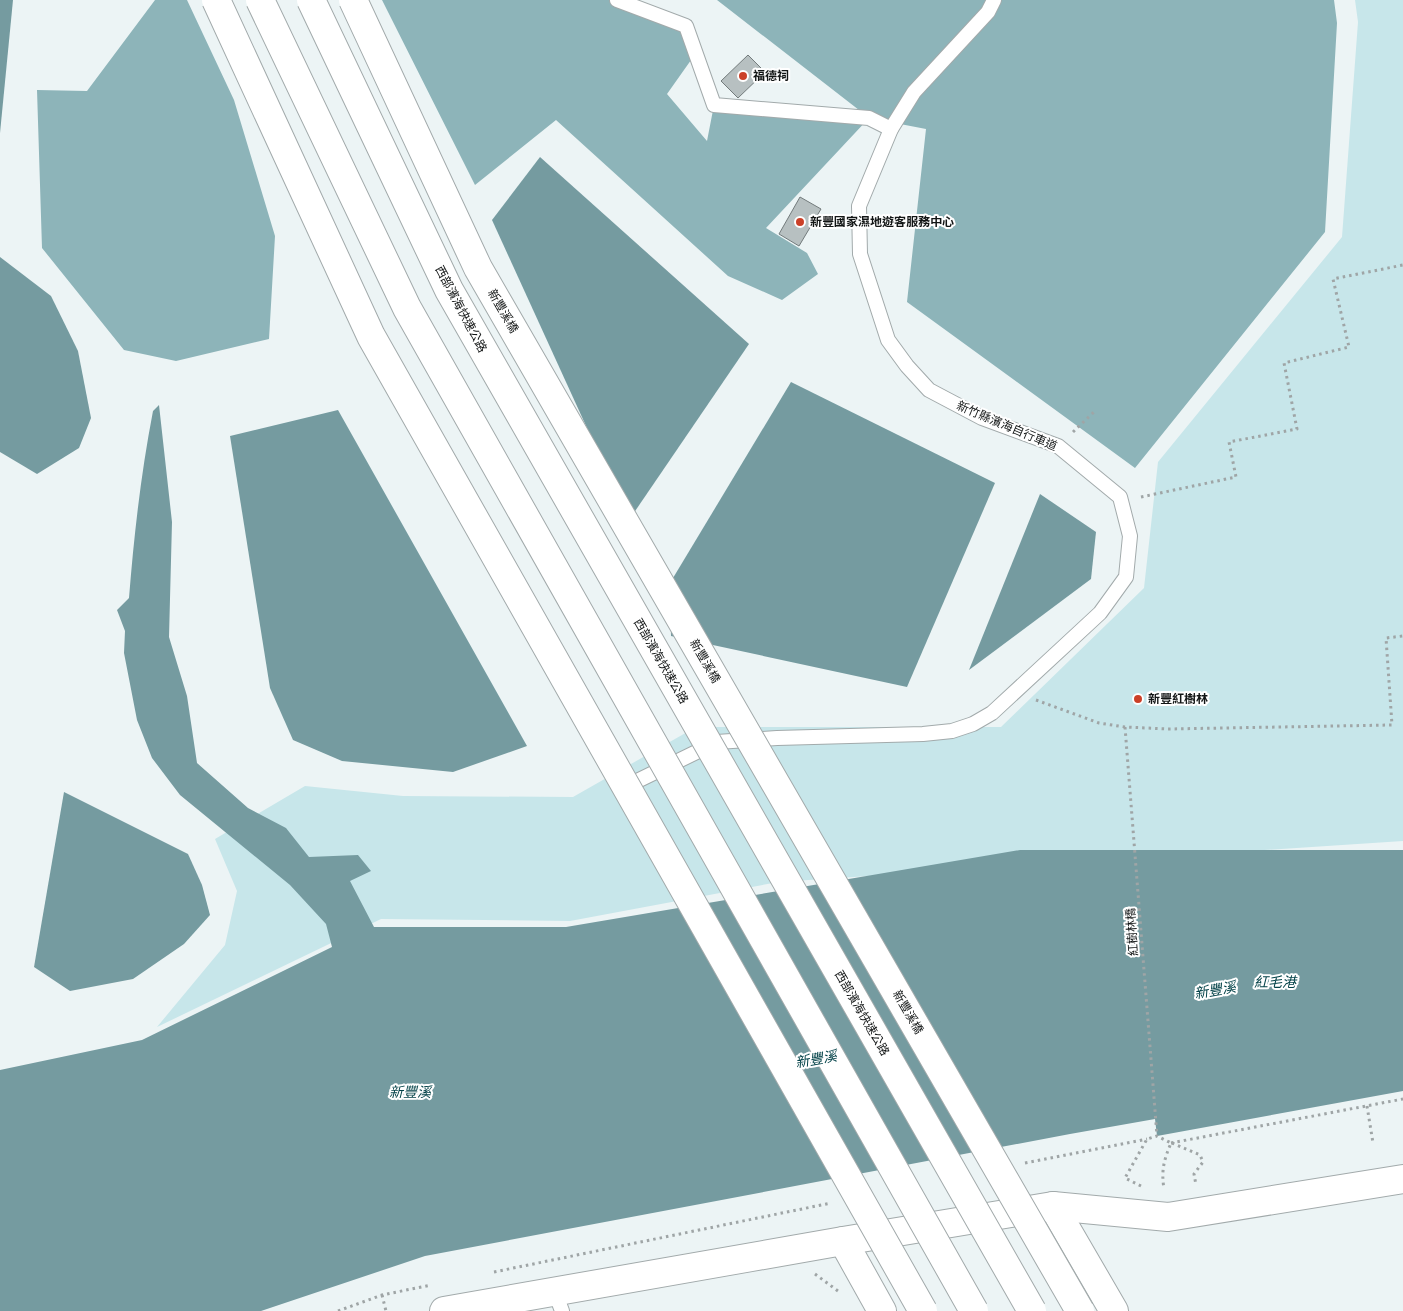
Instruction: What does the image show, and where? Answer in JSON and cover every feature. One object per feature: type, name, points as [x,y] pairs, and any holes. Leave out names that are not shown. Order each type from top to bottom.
[{"type":"main road","points":[[216,0],[371,336],[923,1311]]},
{"type":"main road","points":[[260,0],[407,308],[974,1311]]},
{"type":"main road","name":"西部濱海快速公路","points":[[311,0],[449,290],[1032,1311]]},
{"type":"main road","name":"新豐溪橋","points":[[353,0],[478,268],[1080,1311]]},
{"type":"main road","points":[[444,1311],[559,1301],[787,1251],[1053,1206],[1168,1217],[1403,1179]]},
{"type":"main road","points":[[1053,1206],[1109,1303],[1076,1311]]},
{"type":"main road","points":[[844,1241],[882,1311]]},
{"type":"lane","points":[[617,0],[686,26],[714,105],[869,118],[891,129]]},
{"type":"lane","name":"新竹縣濱海自行車道","points":[[636,782],[716,742],[777,738],[923,734],[952,731],[973,724],[992,713],[1100,613],[1126,577],[1130,536],[1120,497],[1058,446],[982,418],[929,390],[907,366],[888,340],[860,254],[859,206],[891,129],[914,92],[988,12],[994,0]]},
{"type":"path","points":[[1143,497],[1236,478],[1229,442],[1297,429],[1284,363],[1349,347],[1333,279],[1403,265]]},
{"type":"path","points":[[1058,446],[1096,410]]},
{"type":"path","points":[[1014,692],[1098,722],[1126,727],[1168,729],[1392,725],[1386,638],[1403,636]]},
{"type":"path","name":"紅樹林橋","points":[[1126,727],[1157,1136]]},
{"type":"path","points":[[1172,1143],[1403,1100]]},
{"type":"path","points":[[1367,1106],[1373,1143]]},
{"type":"path","points":[[1022,1164],[1157,1136],[1200,1155],[1202,1162],[1194,1174],[1201,1212]]},
{"type":"path","points":[[1147,1139],[1125,1178],[1149,1190]]},
{"type":"path","points":[[1162,1175],[1165,1158],[1172,1143]]},
{"type":"path","points":[[494,1272],[837,1202]]},
{"type":"path","points":[[787,1251],[845,1296]]},
{"type":"path","points":[[338,1311],[382,1295],[438,1284]]},
{"type":"path","points":[[382,1295],[386,1311]]},
{"type":"shaded area","points":[[155,0],[187,0],[234,100],[275,236],[269,339],[176,361],[124,350],[42,248],[37,90],[87,91]]},
{"type":"shaded area","points":[[382,0],[617,0],[686,26],[696,53],[667,94],[707,141],[714,105],[868,117],[717,0],[1334,0],[1337,23],[1325,232],[1135,468],[907,302],[926,129],[869,118],[766,228],[807,253],[818,274],[782,300],[728,276],[556,120],[475,185]]},
{"type":"shaded area","points":[[1355,0],[1403,0],[1403,841],[778,882],[570,921],[381,919],[157,1027],[225,945],[237,891],[215,839],[305,786],[403,796],[573,797],[696,727],[1001,727],[1144,588],[1158,462],[1342,237],[1358,22]]},
{"type":"water","points":[[0,0],[13,0],[0,133]]},
{"type":"water","points":[[540,157],[749,344],[629,520],[492,220]]},
{"type":"water","points":[[0,257],[51,296],[78,351],[91,418],[79,448],[37,474],[0,452]]},
{"type":"water","points":[[791,382],[995,483],[907,687],[671,636],[670,583]]},
{"type":"water","name":"新豐溪","points":[[159,405],[172,522],[169,637],[187,696],[197,763],[248,808],[286,828],[309,857],[358,855],[371,871],[350,881],[374,927],[566,927],[1020,850],[1403,850],[1403,1091],[1157,1136],[1155,1119],[425,1256],[261,1311],[0,1311],[0,1070],[142,1040],[332,947],[326,924],[290,885],[180,795],[152,758],[137,720],[124,653],[125,631],[117,610],[129,598],[145,458],[153,411]]},
{"type":"water","points":[[338,410],[527,746],[453,772],[342,761],[293,740],[270,688],[230,436]]},
{"type":"water","points":[[1040,494],[1096,532],[1091,579],[969,670]]},
{"type":"water","points":[[64,792],[188,854],[202,885],[210,915],[184,944],[133,979],[70,991],[34,967]]},
{"type":"building","name":"福德祠","points":[[748,55],[765,72],[738,98],[721,81]]},
{"type":"building","name":"新豐國家濕地遊客服務中心","points":[[800,197],[821,209],[799,246],[779,234]]},
{"type":"place","name":"福德祠","points":[[743,76]]},
{"type":"place","name":"新豐國家濕地遊客服務中心","points":[[800,222]]},
{"type":"place","name":"新豐紅樹林","points":[[1138,699]]},
{"type":"water label","name":"紅毛港","points":[[1275,982]]}]
